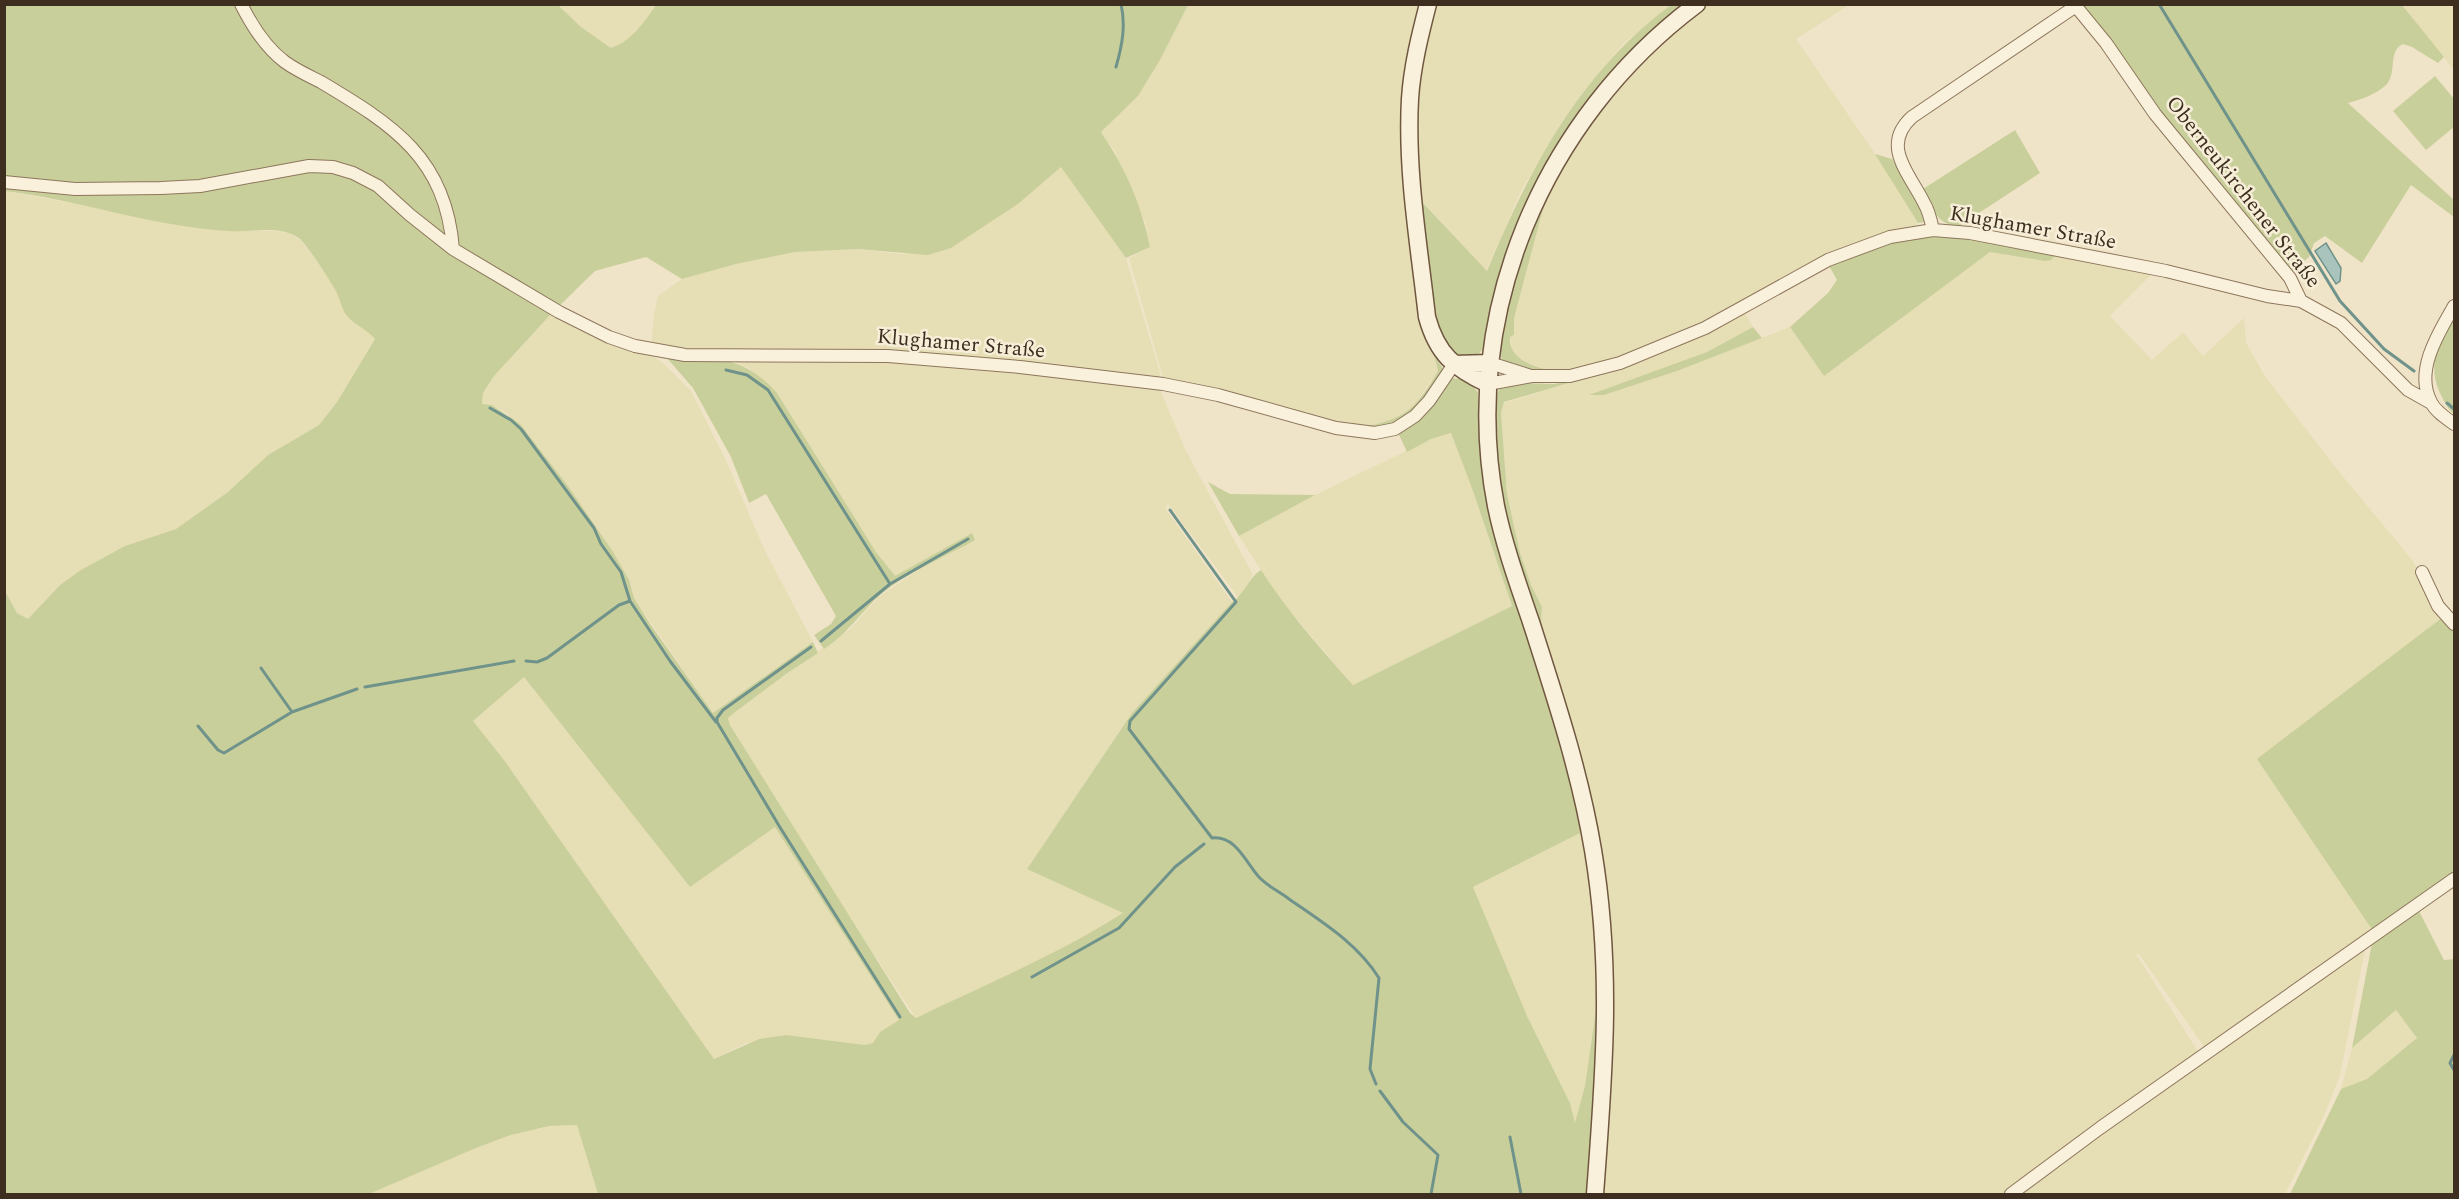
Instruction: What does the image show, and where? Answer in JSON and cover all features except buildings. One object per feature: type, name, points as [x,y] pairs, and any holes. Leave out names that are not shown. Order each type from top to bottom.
[{"type":"main road","points":[[1428,4],[1410,96],[1412,180],[1426,317],[1437,345],[1454,364],[1464,373],[1488,384]]},
{"type":"main road","points":[[1595,1194],[1607,1012],[1606,967],[1599,891],[1576,770],[1497,509],[1487,433],[1488,384],[1499,306],[1513,255],[1537,198],[1552,170],[1586,116],[1624,69],[1674,22],[1697,4]]},
{"type":"main road","points":[[1454,364],[1490,363]]},
{"type":"street","points":[[241,4],[266,44],[285,62],[386,123],[425,162],[442,195],[449,219],[453,249]]},
{"type":"street","points":[[1933,230],[1924,202],[1903,167],[1898,153],[1899,140],[1904,127],[1912,117],[2075,5]]},
{"type":"street","name":"Oberneukirchener Straße","points":[[2075,5],[2170,132],[2290,278],[2301,301],[2341,323],[2408,390],[2431,403],[2454,424]]},
{"type":"street","name":"Klughamer Straße","points":[[4,182],[75,189],[161,188],[200,186],[321,165],[352,173],[378,186],[453,249],[559,312],[609,337],[656,352],[685,355],[888,356],[1020,367],[1163,384],[1218,395],[1336,428],[1375,433],[1395,429],[1415,416],[1429,401],[1454,364]]},
{"type":"street","name":"Klughamer Straße","points":[[1488,384],[1532,376],[1570,376],[1620,363],[1705,328],[1828,260],[1890,237],[1933,230],[1970,233],[2166,272],[2267,296],[2301,301]]},
{"type":"street","points":[[2431,403],[2427,390],[2426,371],[2436,340],[2454,306]]},
{"type":"street","name":"Klughamer Straße","points":[[1490,363],[1532,376]]},
{"type":"street","points":[[2422,572],[2438,606],[2454,624]]},
{"type":"street","points":[[2011,1194],[2100,1128],[2454,879]]},
{"type":"shaded area","points":[[558,5],[656,5],[624,44],[611,48],[581,27]]},
{"type":"shaded area","points":[[1188,5],[1422,5],[1410,62],[1428,343],[1434,354],[1438,371],[1412,409],[1401,417],[1357,428],[1164,381],[1129,258],[1150,247],[1145,222],[1115,152],[1101,132],[1138,96],[1160,60]]},
{"type":"shaded area","points":[[1433,5],[1671,5],[1623,44],[1563,120],[1522,189],[1486,271],[1420,200],[1415,94]]},
{"type":"shaded area","points":[[1707,5],[1849,5],[1796,39],[1878,158],[1918,223],[1914,228],[1639,352],[1573,372],[1555,372],[1528,363],[1517,357],[1512,349],[1510,337],[1514,335],[1513,318],[1548,190],[1602,105],[1676,27]]},
{"type":"shaded area","points":[[2402,5],[2454,5],[2454,70],[2413,19]]},
{"type":"shaded area","points":[[1061,166],[1126,258],[1162,380],[1074,370],[724,353],[651,347],[658,296],[682,279],[736,264],[795,252],[858,249],[902,254],[951,248],[1018,204]]},
{"type":"shaded area","points":[[4,191],[230,231],[289,233],[302,241],[325,273],[337,292],[347,317],[367,329],[375,339],[337,402],[319,425],[268,455],[228,492],[176,529],[60,585],[28,619],[17,613],[5,591]]},
{"type":"shaded area","points":[[1990,252],[2045,261],[2056,255],[2151,275],[2110,316],[2152,360],[2183,332],[2203,356],[2244,318],[2246,343],[2265,376],[2340,473],[2413,561],[2443,617],[2373,931],[2205,1048],[2139,954],[2136,954],[2199,1053],[2002,1194],[1601,1194],[1609,934],[1544,642],[1542,607],[1531,585],[1520,553],[1507,494],[1501,413],[1504,403],[1586,378],[1667,349],[1744,311],[1753,327],[1707,352],[1592,395],[1604,395],[1677,371],[1790,327],[1824,376]]},
{"type":"shaded area","points":[[552,313],[650,354],[663,363],[691,391],[725,458],[765,551],[813,642],[713,713],[634,598],[629,580],[507,413],[492,405],[482,404],[483,393],[494,376]]},
{"type":"shaded area","points":[[732,361],[930,362],[1159,387],[1185,449],[1253,575],[1239,598],[1168,504],[1165,508],[1232,602],[1132,713],[1027,869],[1124,913],[1085,938],[1018,972],[916,1018],[843,908],[730,725],[728,718],[850,629],[879,597],[972,533],[895,577],[876,552],[777,393],[747,367]]},
{"type":"shaded area","points":[[1451,433],[1512,606],[1353,685],[1279,598],[1239,536],[1315,495],[1431,439]]},
{"type":"shaded area","points":[[524,676],[690,887],[775,827],[900,1020],[880,1032],[873,1043],[865,1045],[786,1035],[759,1039],[714,1059],[504,760],[473,721]]},
{"type":"shaded area","points":[[1584,831],[1591,871],[1600,982],[1585,1086],[1575,1124],[1570,1103],[1527,1016],[1473,887]]},
{"type":"shaded area","points":[[2361,950],[2365,951],[2340,1075],[2324,1116],[2285,1194],[2018,1194],[2120,1119]]},
{"type":"shaded area","points":[[2396,1010],[2417,1038],[2367,1079],[2341,1089],[2352,1048]]},
{"type":"shaded area","points":[[577,1125],[598,1194],[369,1194],[511,1135],[549,1126]]},
{"type":"green space","points":[[4,5],[558,5],[581,27],[611,48],[631,36],[656,5],[1188,5],[1160,60],[1138,96],[1101,132],[1132,187],[1150,247],[1126,258],[1061,167],[1018,204],[951,248],[928,255],[858,249],[795,252],[736,264],[682,279],[646,257],[595,271],[552,313],[494,376],[483,393],[482,404],[492,405],[520,424],[568,486],[613,552],[629,580],[634,598],[651,625],[713,713],[813,642],[818,653],[728,718],[730,725],[910,1013],[916,1018],[1047,956],[1123,913],[1027,869],[1132,713],[1261,570],[1293,615],[1353,685],[1512,606],[1451,433],[1431,439],[1407,452],[1395,426],[1357,428],[1397,417],[1414,405],[1438,371],[1434,354],[1449,379],[1466,381],[1478,393],[1483,481],[1494,531],[1530,634],[1584,831],[1473,887],[1527,1016],[1570,1103],[1575,1123],[1585,1086],[1600,982],[1589,1194],[598,1194],[577,1125],[549,1126],[511,1135],[369,1194],[5,1194],[5,591],[17,613],[28,619],[60,585],[81,570],[125,546],[176,529],[228,492],[268,455],[319,425],[337,402],[375,339],[347,316],[336,291],[319,264],[300,239],[292,234],[275,230],[201,229],[61,200],[5,191]],"holes":[[[524,677],[690,887],[775,827],[899,1020],[880,1032],[873,1043],[865,1045],[786,1035],[759,1039],[714,1059],[504,760],[473,721]]]},
{"type":"green space","points":[[1671,5],[1688,5],[1544,172],[1510,241],[1497,282],[1484,347],[1478,355],[1468,360],[1454,354],[1436,328],[1420,200],[1487,271],[1521,196],[1561,125],[1610,60],[1639,31]]},
{"type":"green space","points":[[2079,5],[2402,5],[2444,57],[2438,63],[2403,44],[2395,52],[2390,80],[2386,85],[2373,94],[2348,103],[2454,200],[2454,217],[2411,185],[2362,263],[2325,236],[2314,243],[2309,257],[2290,273],[2176,133]]},
{"type":"green space","points":[[2435,76],[2454,99],[2454,127],[2426,150],[2393,111]]},
{"type":"green space","points":[[2015,130],[2040,173],[1959,226],[1945,223],[1932,208],[1923,189]]},
{"type":"green space","points":[[1875,154],[1892,159],[1923,209],[1925,222],[1918,223]]},
{"type":"green space","points":[[1548,190],[1514,318],[1514,335],[1510,337],[1514,352],[1525,362],[1555,372],[1523,370],[1508,364],[1499,353],[1518,270],[1531,230]]},
{"type":"green space","points":[[1927,234],[1967,237],[2056,255],[2051,260],[2045,261],[1990,252],[1824,376],[1790,327],[1828,293],[1837,280],[1828,264],[1880,244]]},
{"type":"green space","points":[[2454,317],[2454,414],[2439,391],[2434,371],[2437,353]]},
{"type":"green space","points":[[1753,327],[1762,338],[1677,371],[1604,395],[1589,395],[1707,352]]},
{"type":"green space","points":[[666,357],[727,361],[752,371],[764,380],[777,393],[876,552],[895,576],[972,533],[975,540],[912,573],[888,589],[840,637],[824,649],[814,635],[831,624],[836,616],[766,494],[749,503],[731,457],[693,388]]},
{"type":"green space","points":[[1586,378],[1504,402],[1501,413],[1507,494],[1520,553],[1531,585],[1542,607],[1544,642],[1507,515],[1498,463],[1494,423],[1495,404],[1501,386],[1512,383],[1554,384]]},
{"type":"green space","points":[[1208,482],[1230,494],[1315,495],[1239,536]]},
{"type":"green space","points":[[2443,617],[2454,629],[2454,872],[2373,931],[2257,759]]},
{"type":"green space","points":[[2419,911],[2444,960],[2454,959],[2454,1194],[2290,1194],[2341,1089],[2367,1079],[2417,1038],[2396,1010],[2352,1048],[2372,943]]},
{"type":"water","points":[[2326,243],[2341,268],[2340,281],[2336,284],[2315,251]]},
{"type":"waterway","points":[[1116,67],[1123,36],[1121,4]]},
{"type":"waterway","points":[[2159,4],[2340,301],[2384,349],[2414,371]]},
{"type":"waterway","points":[[726,370],[747,375],[768,390],[890,584]]},
{"type":"waterway","points":[[2447,403],[2454,409]]},
{"type":"waterway","points":[[490,408],[511,420],[521,429],[594,528],[601,544],[621,572],[630,601],[670,661],[716,722]]},
{"type":"waterway","points":[[1170,510],[1236,602],[1130,721],[1129,729],[1212,838],[1220,838],[1234,845],[1262,880],[1350,944],[1379,978],[1370,1069],[1376,1084]]},
{"type":"waterway","points":[[821,641],[890,584],[968,539]]},
{"type":"waterway","points":[[526,661],[537,662],[547,658],[619,605],[630,601]]},
{"type":"waterway","points":[[811,647],[723,710],[717,722],[781,829],[900,1017]]},
{"type":"waterway","points":[[365,687],[514,661]]},
{"type":"waterway","points":[[261,668],[292,712],[357,689]]},
{"type":"waterway","points":[[198,726],[218,750],[224,753],[292,712]]},
{"type":"waterway","points":[[1032,977],[1119,928],[1175,867],[1204,844]]},
{"type":"waterway","points":[[2454,1055],[2450,1063],[2454,1070]]},
{"type":"waterway","points":[[1380,1091],[1403,1122],[1438,1155],[1431,1194]]},
{"type":"waterway","points":[[1510,1137],[1521,1194]]}]
